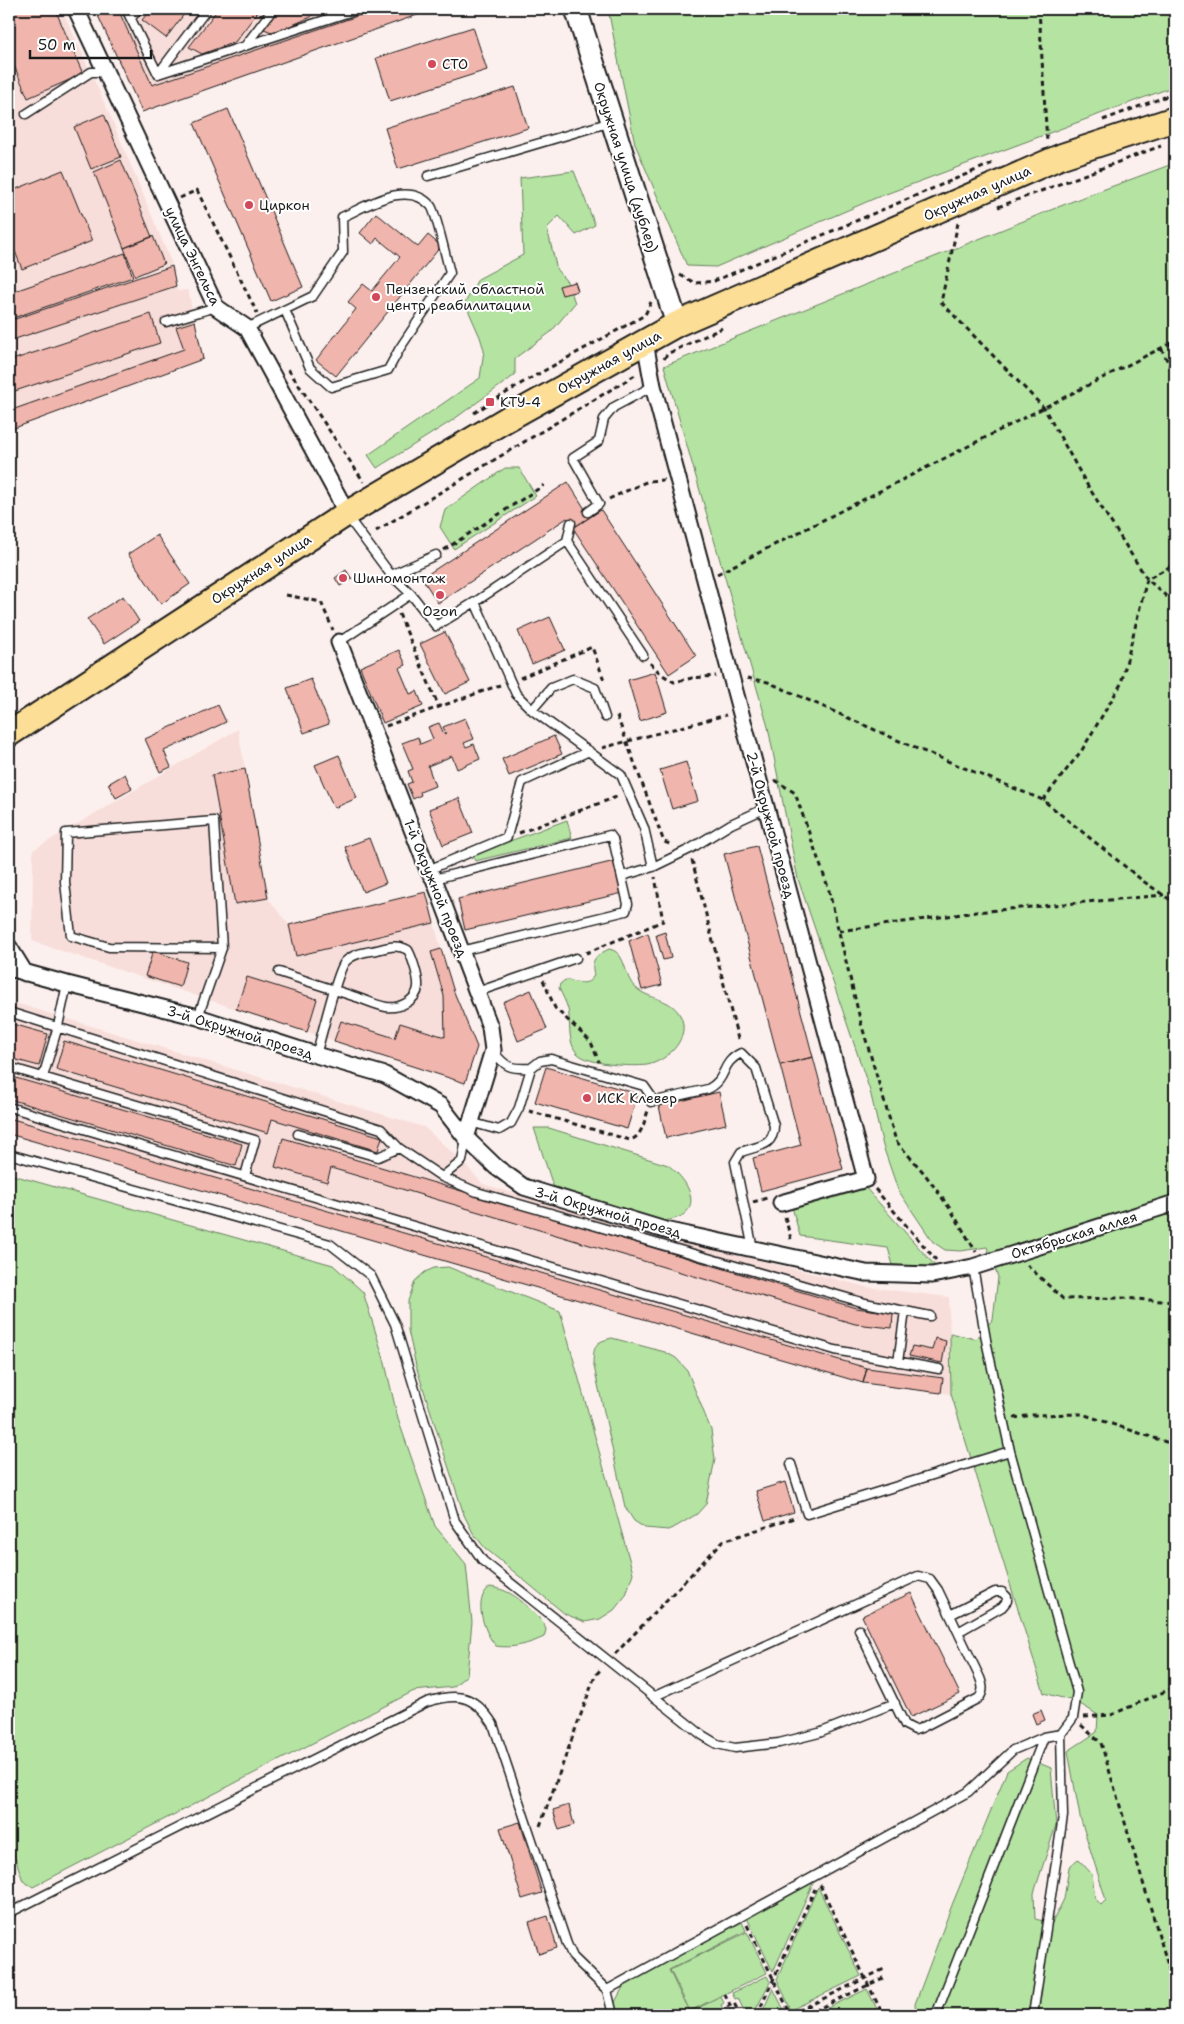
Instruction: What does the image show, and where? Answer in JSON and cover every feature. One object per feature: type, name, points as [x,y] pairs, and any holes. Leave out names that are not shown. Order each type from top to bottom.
[{"type":"main road","name":"Окружная улица","points":[[9,734],[346,514],[507,419],[677,324],[1044,150],[1175,119]]},
{"type":"street","name":"улица Энгельса","points":[[76,9],[216,307],[247,328],[346,514]]},
{"type":"street","name":"Окружная улица (дублер)","points":[[576,9],[677,324]]},
{"type":"street","name":"2-й Окружной проезд","points":[[645,342],[652,379],[679,483],[866,1179]]},
{"type":"street","name":"1-й Окружной проезд","points":[[338,642],[490,1027],[493,1050],[466,1138]]},
{"type":"street","points":[[9,948],[26,973]]},
{"type":"street","name":"3-й Окружной проезд","points":[[9,968],[198,1017],[385,1075],[440,1106],[466,1138],[496,1167],[524,1188],[665,1230],[866,1273],[932,1275],[978,1265]]},
{"type":"street","points":[[782,1203],[866,1179]]},
{"type":"street","name":"Октябрьская аллея","points":[[978,1265],[1175,1203]]},
{"type":"lane","points":[[126,9],[158,74]]},
{"type":"lane","points":[[130,18],[138,9]]},
{"type":"lane","points":[[158,74],[208,9]]},
{"type":"lane","points":[[245,46],[273,9]]},
{"type":"lane","points":[[328,19],[336,9]]},
{"type":"lane","points":[[158,74],[359,9]]},
{"type":"lane","points":[[26,114],[91,72],[106,72]]},
{"type":"lane","points":[[428,176],[612,122]]},
{"type":"lane","points":[[247,328],[313,296],[343,252],[342,217],[388,196],[415,195],[432,207],[450,273],[400,348],[388,370],[331,387],[310,368],[285,310]]},
{"type":"lane","points":[[166,322],[216,307]]},
{"type":"lane","points":[[588,512],[599,504],[573,458],[599,442],[604,419],[614,407],[652,379]]},
{"type":"lane","points":[[346,514],[391,575],[411,594],[436,626],[567,542]]},
{"type":"lane","points":[[570,523],[567,542],[643,655]]},
{"type":"lane","points":[[391,575],[436,554]]},
{"type":"lane","points":[[338,642],[411,594]]},
{"type":"lane","points":[[475,602],[509,682],[516,694],[532,710],[621,775],[644,828],[653,867]]},
{"type":"lane","points":[[532,710],[551,688],[573,680],[595,688],[605,717]]},
{"type":"lane","points":[[431,874],[507,837],[522,782],[589,751]]},
{"type":"lane","points":[[622,876],[653,867],[690,849],[731,824],[766,808]]},
{"type":"lane","points":[[198,1017],[222,948],[214,821],[66,833],[65,882],[71,936],[109,947],[222,948]]},
{"type":"lane","points":[[431,874],[610,835],[613,839],[628,904],[626,911],[461,951]]},
{"type":"lane","points":[[279,972],[335,990],[386,1007],[407,1003],[414,997],[418,986],[412,956],[408,950],[394,946],[352,956],[342,966],[335,990],[316,1055]]},
{"type":"lane","points":[[477,992],[576,958]]},
{"type":"lane","points":[[44,1076],[58,1026],[66,984]]},
{"type":"lane","points":[[9,1012],[381,1129],[399,1148],[442,1177],[477,1192],[865,1303],[930,1316]]},
{"type":"lane","points":[[493,1050],[501,1061],[515,1069],[531,1068],[540,1061],[551,1059],[644,1086],[651,1096],[651,1102],[708,1089],[716,1085],[727,1063],[732,1057],[741,1053],[756,1068],[774,1126],[774,1134],[771,1140],[765,1145],[741,1152],[735,1162],[753,1249]]},
{"type":"lane","points":[[9,1066],[255,1140],[244,1176]]},
{"type":"lane","points":[[470,1122],[499,1130],[511,1123],[519,1108],[531,1068]]},
{"type":"lane","points":[[9,1107],[836,1350],[939,1369]]},
{"type":"lane","points":[[298,1134],[378,1157],[399,1148]]},
{"type":"lane","points":[[442,1177],[462,1160],[466,1138]]},
{"type":"lane","points":[[9,1154],[330,1244],[371,1276],[395,1324],[455,1521],[483,1561],[608,1662],[716,1744],[735,1748],[779,1743],[819,1733],[894,1703]]},
{"type":"lane","points":[[978,1265],[986,1345],[1010,1451],[1078,1692],[1073,1718],[1061,1734],[1063,1816],[1033,2015]]},
{"type":"lane","points":[[898,1362],[905,1311]]},
{"type":"lane","points":[[791,1464],[807,1514],[1010,1451]]},
{"type":"lane","points":[[654,1697],[918,1576],[930,1579],[938,1590],[983,1684],[982,1694],[979,1698],[921,1728],[915,1730],[905,1725],[859,1630]]},
{"type":"lane","points":[[950,1615],[995,1592],[1002,1592],[1007,1597],[1007,1601],[1002,1607],[958,1632]]},
{"type":"lane","points":[[9,1914],[427,1702],[444,1697],[460,1696],[472,1700],[484,1710],[493,1724],[567,1944],[573,1957],[607,1990],[613,2015]]},
{"type":"lane","points":[[607,1990],[968,1792],[1013,1750],[1044,1737],[1061,1734]]},
{"type":"lane","points":[[936,2015],[1044,1737]]},
{"type":"path","points":[[1039,9],[1044,150]]},
{"type":"path","points":[[1100,121],[1175,93]]},
{"type":"path","points":[[1044,150],[1055,138]]},
{"type":"path","points":[[993,209],[1166,144]]},
{"type":"path","points":[[679,274],[695,283],[714,281],[1000,160]]},
{"type":"path","points":[[949,226],[967,219]]},
{"type":"path","points":[[958,222],[941,302],[1044,408],[1086,484],[1147,578],[1175,604]]},
{"type":"path","points":[[472,415],[522,383],[645,315],[652,300]]},
{"type":"path","points":[[376,531],[635,374],[652,379],[667,354],[727,325]]},
{"type":"path","points":[[705,580],[1175,341]]},
{"type":"path","points":[[1161,348],[1175,376]]},
{"type":"path","points":[[364,483],[372,478]]},
{"type":"path","points":[[599,504],[648,481],[664,480],[679,483]]},
{"type":"path","points":[[436,554],[544,485]]},
{"type":"path","points":[[1043,800],[1082,750],[1121,684],[1147,578],[1175,564]]},
{"type":"path","points":[[286,595],[321,602],[338,642]]},
{"type":"path","points":[[395,605],[439,708]]},
{"type":"path","points":[[643,655],[660,674],[674,682],[692,678],[731,675],[768,682],[913,747],[1043,800],[1143,881],[1175,903]]},
{"type":"path","points":[[374,731],[509,682]]},
{"type":"path","points":[[589,751],[740,711]]},
{"type":"path","points":[[756,768],[795,793],[828,887],[862,1023],[896,1141],[924,1173],[952,1210],[978,1265]]},
{"type":"path","points":[[507,837],[628,793]]},
{"type":"path","points":[[576,958],[663,921],[653,867]]},
{"type":"path","points":[[839,931],[976,912],[1164,895]]},
{"type":"path","points":[[539,970],[555,1008],[591,1042],[605,1075]]},
{"type":"path","points":[[519,1108],[630,1140],[639,1134],[651,1102]]},
{"type":"path","points":[[866,1179],[947,1272]]},
{"type":"path","points":[[1013,1253],[1063,1299],[1123,1298],[1175,1302]]},
{"type":"path","points":[[1004,1420],[1032,1415],[1082,1414],[1175,1445]]},
{"type":"path","points":[[533,1843],[594,1676],[723,1541],[807,1514]]},
{"type":"path","points":[[1073,1718],[1111,1715],[1175,1687]]},
{"type":"path","points":[[1073,1718],[1101,1743],[1173,1982],[1175,1996]]},
{"type":"path","points":[[757,2015],[818,1882],[883,2015]]},
{"type":"path","points":[[742,1915],[790,2015],[884,1969]]},
{"type":"path","points":[[806,2015],[887,1976]]},
{"type":"path","points":[[725,1994],[730,2005],[727,2007],[731,2015]]},
{"type":"path","points":[[830,1995],[834,2002]]},
{"type":"path","points":[[730,2005],[734,2003],[740,2015]]},
{"type":"path","points":[[807,2007],[810,2013]]},
{"type":"shaded area","points":[[9,9],[62,9],[110,115],[172,264],[67,301],[172,266],[177,291],[188,290],[203,359],[9,430]]},
{"type":"shaded area","points":[[95,9],[434,9],[142,112]]},
{"type":"shaded area","points":[[238,729],[268,898],[289,925],[426,892],[454,992],[477,1047],[465,1083],[32,941],[33,850]]},
{"type":"shaded area","points":[[9,1001],[424,1127],[462,1161],[483,1184],[661,1236],[867,1287],[949,1297],[951,1394],[863,1383],[9,1134]]},
{"type":"green space","points":[[608,9],[1175,9],[1175,86],[878,197],[716,267],[687,266],[635,144]]},
{"type":"green space","points":[[1175,163],[1175,2015],[916,2015],[915,2004],[952,1905],[1007,1771],[1027,1758],[1051,1768],[1056,1825],[1034,1893],[1035,1919],[1052,1923],[1064,1899],[1069,1867],[1078,1859],[1092,1874],[1095,1898],[1101,1905],[1106,1900],[1080,1817],[1068,1751],[1097,1732],[1098,1715],[1077,1702],[1044,1693],[951,1394],[950,1333],[976,1339],[993,1319],[998,1277],[987,1247],[961,1251],[945,1250],[933,1242],[898,1190],[883,1146],[870,1091],[798,879],[768,727],[664,366],[1078,199]]},
{"type":"green space","points":[[574,171],[595,225],[576,235],[559,216],[547,228],[557,270],[568,283],[575,303],[551,332],[515,358],[515,375],[450,422],[377,468],[368,455],[480,378],[484,350],[465,303],[478,279],[523,255],[520,178]]},
{"type":"green space","points":[[505,468],[519,468],[536,496],[454,549],[440,527],[445,510]]},
{"type":"green space","points":[[567,820],[572,838],[475,861],[472,855]]},
{"type":"green space","points":[[609,949],[615,951],[622,959],[628,977],[635,987],[671,1005],[680,1015],[683,1023],[683,1032],[676,1047],[663,1059],[655,1063],[631,1066],[600,1063],[583,1057],[574,1049],[568,1009],[559,988],[560,984],[565,980],[585,983],[591,979],[594,975],[593,965],[595,959]]},
{"type":"green space","points":[[534,1128],[549,1128],[668,1165],[686,1184],[691,1202],[688,1210],[681,1216],[670,1220],[655,1221],[553,1186]]},
{"type":"green space","points":[[9,1174],[333,1265],[363,1292],[384,1359],[398,1419],[435,1526],[466,1564],[472,1622],[467,1675],[453,1687],[414,1691],[33,1887],[23,1881],[9,1840]]},
{"type":"green space","points":[[864,1186],[937,1268],[893,1265],[888,1248],[800,1236],[792,1207]]},
{"type":"green space","points":[[448,1267],[560,1311],[633,1573],[626,1595],[614,1610],[600,1619],[585,1622],[565,1614],[485,1548],[473,1533],[464,1515],[416,1366],[408,1330],[408,1301],[415,1281],[425,1272],[434,1268]]},
{"type":"green space","points":[[612,1338],[665,1352],[676,1358],[687,1370],[711,1430],[715,1459],[706,1504],[697,1514],[668,1530],[645,1528],[634,1521],[625,1507],[593,1362],[596,1345]]},
{"type":"green space","points":[[490,1587],[514,1595],[526,1605],[544,1623],[546,1630],[544,1637],[520,1645],[496,1646],[487,1633],[481,1608],[485,1592]]},
{"type":"green space","points":[[814,1881],[773,1972],[747,1918]]},
{"type":"green space","points":[[818,1887],[861,1976],[791,2010],[777,1979]]},
{"type":"green space","points":[[742,1922],[746,1931],[669,1970],[689,2012],[721,1997],[724,2003],[721,2005],[726,2015],[617,2015],[614,2004],[624,1985]]},
{"type":"green space","points":[[747,1932],[767,1973],[690,2011],[670,1970]]},
{"type":"green space","points":[[767,1976],[770,1982],[753,2015],[743,2015],[744,2011],[738,1998],[735,1999],[732,1993]]},
{"type":"green space","points":[[773,1988],[786,2014],[761,2015]]},
{"type":"green space","points":[[867,1989],[880,2015],[813,2015]]},
{"type":"building","points":[[9,9],[55,9],[83,74],[28,98],[9,54]]},
{"type":"building","points":[[95,9],[118,9],[152,85],[378,9],[434,9],[142,112]]},
{"type":"building","points":[[151,9],[188,9],[166,38],[142,20]]},
{"type":"building","points":[[218,9],[260,9],[235,42],[202,54],[189,47]]},
{"type":"building","points":[[279,9],[317,9],[311,17],[274,33],[264,29]]},
{"type":"building","name":"СТО","points":[[473,27],[487,70],[390,101],[376,58]]},
{"type":"building","points":[[515,87],[528,128],[398,169],[385,128]]},
{"type":"building","name":"Циркон","points":[[228,109],[303,287],[271,301],[194,123]]},
{"type":"building","points":[[104,114],[121,157],[91,169],[74,127]]},
{"type":"building","points":[[121,160],[152,237],[124,248],[94,172]]},
{"type":"building","points":[[63,170],[92,241],[22,269],[9,236],[9,192]]},
{"type":"building","name":"Пензенский областной центр реабилитации","points":[[376,213],[418,247],[428,235],[441,246],[336,376],[316,360],[356,309],[348,302],[363,284],[372,291],[400,257],[377,238],[373,244],[360,233]]},
{"type":"building","points":[[153,236],[164,264],[135,276],[124,248]]},
{"type":"building","points":[[125,253],[133,277],[10,319],[9,293]]},
{"type":"building","points":[[172,266],[176,286],[9,341],[9,321]]},
{"type":"building","points":[[575,282],[578,291],[562,295],[559,286]]},
{"type":"building","points":[[151,314],[160,343],[9,393],[9,361]]},
{"type":"building","points":[[195,321],[203,359],[9,430],[9,411],[184,349],[176,327]]},
{"type":"building","points":[[568,482],[590,517],[573,528],[567,518],[438,603],[422,578]]},
{"type":"building","points":[[601,510],[696,656],[669,674],[573,528]]},
{"type":"building","points":[[157,535],[190,584],[161,604],[128,554]]},
{"type":"building","name":"Шиномонтаж","points":[[346,570],[352,579],[340,586],[335,578]]},
{"type":"building","points":[[123,596],[139,621],[104,644],[87,619]]},
{"type":"building","points":[[550,617],[565,650],[532,664],[518,631]]},
{"type":"building","points":[[445,632],[470,682],[445,694],[420,644]]},
{"type":"building","points":[[399,650],[406,665],[399,668],[410,694],[417,691],[423,706],[383,723],[360,667]]},
{"type":"building","points":[[655,672],[667,712],[640,721],[628,680]]},
{"type":"building","points":[[311,679],[329,724],[304,733],[287,688]]},
{"type":"building","points":[[218,705],[226,722],[164,751],[171,767],[160,772],[145,739]]},
{"type":"building","points":[[465,718],[474,739],[464,743],[466,747],[474,744],[480,759],[457,769],[452,756],[428,766],[435,786],[420,792],[421,795],[413,799],[407,784],[412,782],[408,771],[413,769],[402,743],[418,737],[420,744],[433,739],[428,727],[439,723],[444,734],[446,733],[443,727]]},
{"type":"building","points":[[554,736],[562,754],[509,776],[502,759]]},
{"type":"building","points":[[339,755],[357,798],[334,808],[315,765]]},
{"type":"building","points":[[686,762],[698,801],[672,809],[660,770]]},
{"type":"building","points":[[245,769],[268,898],[235,904],[212,775]]},
{"type":"building","points":[[125,774],[132,789],[116,798],[108,784]]},
{"type":"building","points":[[459,798],[473,833],[443,845],[429,809]]},
{"type":"building","points":[[369,838],[386,883],[363,892],[345,847]]},
{"type":"building","points":[[757,846],[813,1057],[780,1065],[724,854]]},
{"type":"building","points":[[615,861],[623,893],[465,930],[458,899]]},
{"type":"building","points":[[426,892],[434,923],[296,956],[289,925]]},
{"type":"building","points":[[665,932],[671,958],[663,960],[656,935]]},
{"type":"building","points":[[648,933],[662,985],[642,990],[629,941]]},
{"type":"building","points":[[441,949],[454,992],[477,1047],[465,1083],[334,1041],[341,1021],[395,1038],[400,1023],[445,1037],[444,996],[431,952]]},
{"type":"building","points":[[153,951],[187,962],[180,987],[145,976]]},
{"type":"building","points":[[247,977],[317,999],[307,1032],[236,1009]]},
{"type":"building","points":[[531,990],[547,1029],[518,1041],[503,1002]]},
{"type":"building","points":[[9,1023],[48,1034],[39,1066],[9,1058]]},
{"type":"building","points":[[64,1041],[382,1137],[378,1151],[272,1119],[268,1133],[56,1069]]},
{"type":"building","points":[[813,1057],[843,1169],[761,1191],[753,1158],[801,1145],[780,1065]]},
{"type":"building","name":"ИСК Клевер","points":[[546,1067],[638,1094],[627,1129],[535,1102]]},
{"type":"building","points":[[9,1076],[242,1144],[236,1166],[9,1099]]},
{"type":"building","points":[[719,1092],[726,1124],[666,1138],[659,1106]]},
{"type":"building","points":[[9,1118],[867,1368],[863,1383],[9,1134]]},
{"type":"building","points":[[283,1138],[856,1308],[893,1313],[892,1328],[855,1324],[331,1168],[327,1182],[275,1167]]},
{"type":"building","points":[[935,1338],[946,1341],[942,1363],[909,1356],[912,1346],[932,1350]]},
{"type":"building","points":[[867,1368],[943,1378],[941,1393],[863,1383]]},
{"type":"building","points":[[785,1482],[794,1512],[765,1521],[756,1491]]},
{"type":"building","points":[[911,1593],[960,1694],[911,1717],[862,1616]]},
{"type":"building","points":[[1041,1710],[1045,1720],[1036,1724],[1032,1714]]},
{"type":"building","points":[[569,1805],[574,1825],[559,1830],[553,1810]]},
{"type":"building","points":[[520,1822],[542,1893],[522,1899],[500,1828]]},
{"type":"building","points":[[548,1916],[557,1948],[539,1954],[529,1922]]},
{"type":"place","name":"СТО","points":[[432,64]]},
{"type":"place","name":"Циркон","points":[[249,205]]},
{"type":"place","name":"Пензенский областной центр реабилитации","points":[[376,297]]},
{"type":"place","name":"КТУ-4","points":[[490,402]]},
{"type":"place","name":"Шиномонтаж","points":[[343,578]]},
{"type":"place","name":"Ozon","points":[[440,595]]},
{"type":"place","name":"ИСК Клевер","points":[[587,1098]]}]
